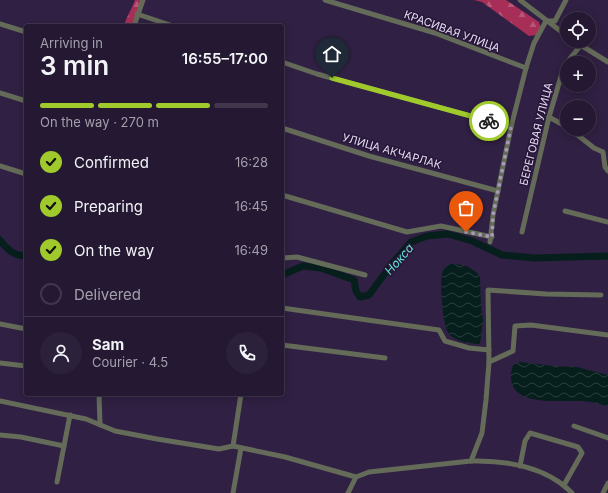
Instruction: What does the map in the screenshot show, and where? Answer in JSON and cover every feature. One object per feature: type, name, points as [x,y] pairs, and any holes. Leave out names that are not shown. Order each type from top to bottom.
[{"type":"street","points":[[135,24],[143,0]]},
{"type":"street","name":"КРАСИВАЯ УЛИЦА","points":[[325,0],[435,33],[526,68]]},
{"type":"street","points":[[520,0],[560,31]]},
{"type":"street","points":[[546,21],[555,21],[566,0]]},
{"type":"street","points":[[138,14],[167,24]]},
{"type":"street","points":[[284,196],[407,232],[441,226],[491,239],[493,215],[511,127],[534,43],[546,21]]},
{"type":"street","points":[[0,24],[24,31]]},
{"type":"street","name":"БЕРЕГОВАЯ УЛИЦА","points":[[522,232],[549,117],[564,66],[578,48]]},
{"type":"street","points":[[585,48],[608,62]]},
{"type":"street","points":[[284,63],[317,74],[511,127]]},
{"type":"street","points":[[0,93],[24,100]]},
{"type":"street","points":[[549,117],[560,123]]},
{"type":"street","name":"УЛИЦА АКЧАРЛАК","points":[[284,129],[369,156],[498,190]]},
{"type":"street","points":[[579,136],[594,148],[603,152],[605,167],[608,171]]},
{"type":"street","points":[[0,166],[24,173]]},
{"type":"street","points":[[565,211],[608,222]]},
{"type":"street","points":[[284,258],[297,257],[366,275]]},
{"type":"street","points":[[471,462],[482,433],[489,362],[488,290],[546,294],[601,295]]},
{"type":"street","points":[[284,308],[439,330],[445,341],[469,348],[489,350]]},
{"type":"street","points":[[0,324],[24,329]]},
{"type":"street","points":[[489,362],[513,351],[515,326],[531,325],[608,335]]},
{"type":"street","points":[[284,345],[385,358]]},
{"type":"street","points":[[0,363],[24,366]]},
{"type":"street","points":[[99,396],[100,425]]},
{"type":"street","points":[[233,446],[241,396]]},
{"type":"street","points":[[0,401],[86,418],[115,430],[219,449],[233,446],[285,457],[356,476],[369,472],[471,462],[488,461],[520,466],[545,473],[564,485],[572,493]]},
{"type":"street","points":[[57,482],[70,415]]},
{"type":"street","points":[[574,426],[608,438]]},
{"type":"street","points":[[520,466],[525,441],[530,433],[578,447],[582,453],[564,485]]},
{"type":"street","points":[[0,435],[20,437],[64,446]]},
{"type":"street","points":[[233,493],[241,448]]},
{"type":"street","points":[[348,493],[356,476]]},
{"type":"street","points":[[603,493],[608,484]]},
{"type":"green space","points":[[135,0],[143,0],[137,24],[125,24]]},
{"type":"green space","points":[[474,0],[506,0],[539,22],[541,29],[537,35],[529,36],[482,2]]},
{"type":"water","points":[[450,264],[466,266],[480,276],[483,320],[480,344],[460,341],[450,335],[447,331],[443,315],[441,279],[444,269]]},
{"type":"water","points":[[520,362],[577,367],[608,375],[608,406],[583,401],[544,401],[532,399],[522,395],[514,389],[511,379],[513,365]]},
{"type":"waterway","name":"Нокса","points":[[284,274],[303,266],[321,268],[354,280],[356,291],[360,297],[369,295],[391,265],[411,242],[427,236],[448,234],[472,241],[502,255],[534,258],[608,256]]},
{"type":"waterway","name":"Нокса","points":[[0,240],[15,254],[24,256]]},
{"type":"way so far","points":[[466,232],[492,237],[493,215],[511,127],[489,121]]},
{"type":"route","points":[[332,78],[489,121]]}]
